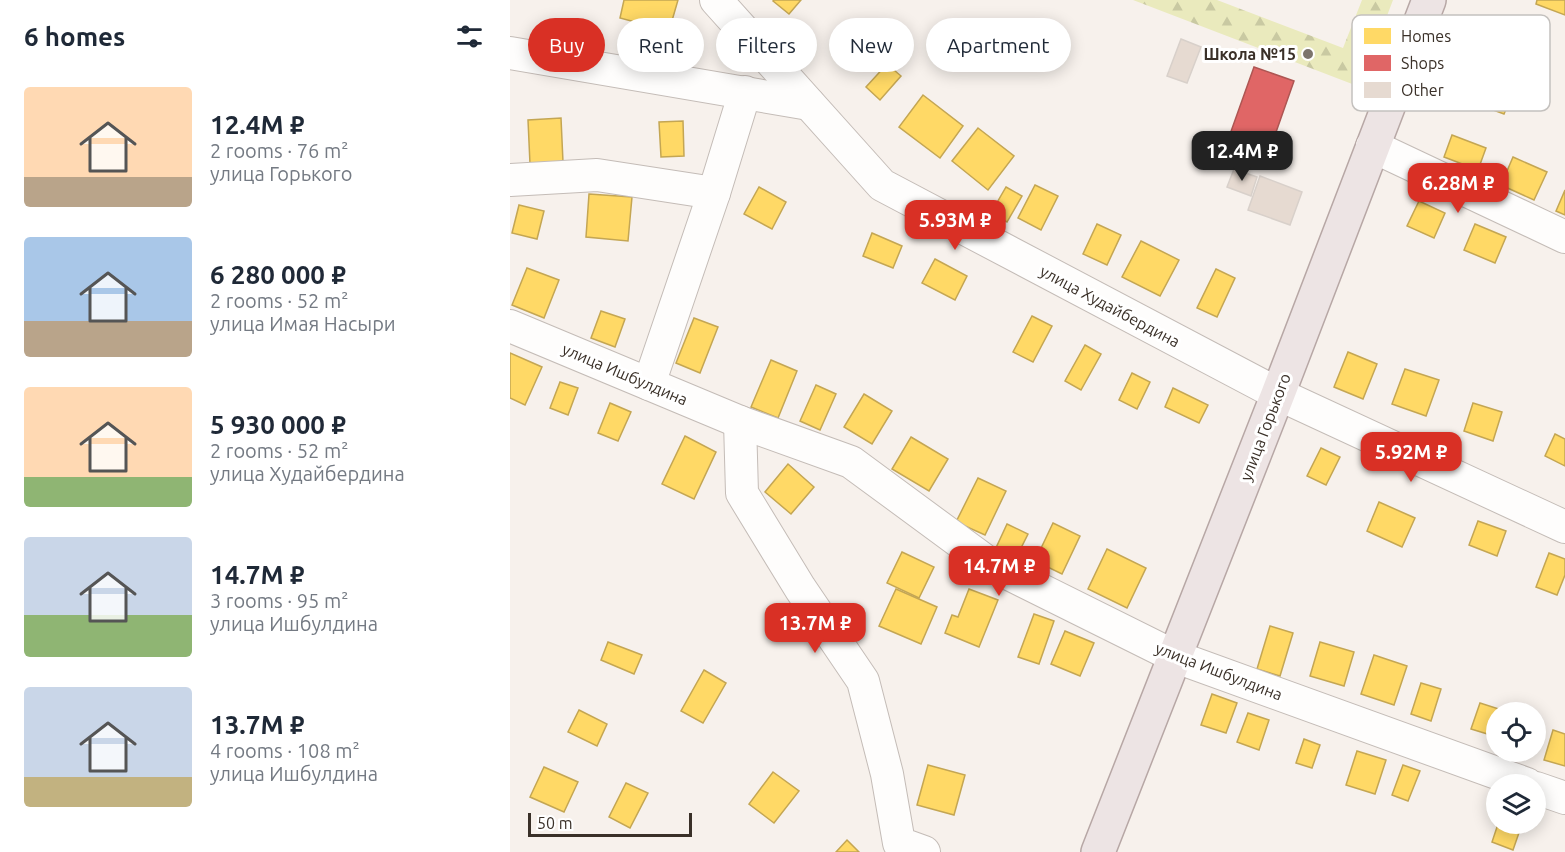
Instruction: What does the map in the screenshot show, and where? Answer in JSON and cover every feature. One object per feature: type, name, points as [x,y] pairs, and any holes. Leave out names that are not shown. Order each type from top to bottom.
[{"type":"main road","name":"улица Горького","points":[[1423,15],[1429,0]]},
{"type":"main road","name":"улица Горького","points":[[1098,852],[1176,657],[1386,111]]},
{"type":"street","name":"улица Худайбердина","points":[[733,7],[809,104],[882,185],[1278,394],[1565,527]]},
{"type":"street","points":[[510,53],[809,104]]},
{"type":"street","points":[[650,384],[745,92]]},
{"type":"street","points":[[1372,146],[1565,237]]},
{"type":"street","points":[[510,180],[597,175],[714,193]]},
{"type":"street","name":"улица Ишбулдина","points":[[510,326],[740,422],[851,462],[991,565],[1176,657],[1499,774]]},
{"type":"street","points":[[740,422],[742,493],[800,588],[863,681],[887,774],[898,843],[924,852]]},
{"type":"street","points":[[1546,791],[1565,798]]},
{"type":"green space","points":[[1133,0],[1217,0],[1343,48],[1352,25],[1352,84]]},
{"type":"green space","points":[[1362,0],[1393,0],[1387,15],[1356,15]]},
{"type":"building: Homes","points":[[624,0],[678,0],[673,18],[620,18]]},
{"type":"building: Homes","points":[[774,0],[801,0],[789,14]]},
{"type":"building: Homes","points":[[1537,0],[1565,0],[1565,15],[1536,4]]},
{"type":"building: Homes","points":[[880,72],[896,72],[901,76],[880,100],[866,87]]},
{"type":"building: Homes","points":[[923,95],[963,126],[940,158],[899,127]]},
{"type":"building: Homes","points":[[561,118],[563,162],[530,164],[528,120]]},
{"type":"building: Homes","points":[[683,121],[684,156],[661,157],[659,122]]},
{"type":"building: Homes","points":[[978,128],[1014,156],[988,190],[952,161]]},
{"type":"building: Homes","points":[[1452,135],[1486,148],[1478,170],[1444,157]]},
{"type":"building: Homes","points":[[1513,157],[1547,172],[1534,200],[1501,185]]},
{"type":"building: Homes","points":[[1035,185],[1058,196],[1041,230],[1018,218]]},
{"type":"building: Homes","points":[[759,187],[786,202],[772,229],[744,214]]},
{"type":"building: Homes","points":[[1006,187],[1022,196],[1007,222],[991,213]]},
{"type":"building: Homes","points":[[1565,190],[1565,215],[1556,211]]},
{"type":"building: Homes","points":[[589,194],[632,197],[628,241],[586,237]]},
{"type":"building: Homes","points":[[1419,201],[1445,213],[1434,238],[1407,226]]},
{"type":"building: Homes","points":[[519,205],[544,211],[537,239],[512,233]]},
{"type":"building: Homes","points":[[1097,224],[1121,235],[1107,265],[1083,254]]},
{"type":"building: Homes","points":[[1475,224],[1506,237],[1495,263],[1464,250]]},
{"type":"building: Homes","points":[[872,233],[902,246],[893,268],[863,256]]},
{"type":"building: Homes","points":[[1141,241],[1179,260],[1160,296],[1122,277]]},
{"type":"building: Homes","points":[[935,259],[967,276],[955,300],[922,283]]},
{"type":"building: Homes","points":[[527,268],[559,280],[544,318],[512,305]]},
{"type":"building: Homes","points":[[1216,269],[1235,278],[1217,317],[1197,308]]},
{"type":"building: Homes","points":[[601,311],[625,319],[615,347],[591,338]]},
{"type":"building: Homes","points":[[1032,316],[1052,326],[1033,362],[1013,352]]},
{"type":"building: Homes","points":[[694,318],[718,327],[700,373],[676,363]]},
{"type":"building: Homes","points":[[1085,345],[1101,354],[1081,390],[1065,381]]},
{"type":"building: Homes","points":[[1348,352],[1377,364],[1363,399],[1334,387]]},
{"type":"building: Homes","points":[[510,353],[542,367],[525,405],[510,398]]},
{"type":"building: Homes","points":[[771,360],[797,371],[778,418],[751,407]]},
{"type":"building: Homes","points":[[1405,369],[1439,380],[1426,416],[1392,404]]},
{"type":"building: Homes","points":[[1132,373],[1150,382],[1137,409],[1119,400]]},
{"type":"building: Homes","points":[[560,382],[578,388],[568,415],[550,408]]},
{"type":"building: Homes","points":[[816,385],[836,394],[820,430],[800,421]]},
{"type":"building: Homes","points":[[1173,388],[1208,405],[1199,423],[1165,407]]},
{"type":"building: Homes","points":[[864,394],[892,411],[872,444],[844,427]]},
{"type":"building: Homes","points":[[610,403],[631,412],[618,441],[598,433]]},
{"type":"building: Homes","points":[[1473,403],[1502,412],[1493,441],[1464,431]]},
{"type":"building: Homes","points":[[1555,434],[1565,439],[1565,466],[1545,456]]},
{"type":"building: Homes","points":[[685,436],[716,452],[694,499],[662,484]]},
{"type":"building: Homes","points":[[911,437],[948,459],[929,491],[892,469]]},
{"type":"building: Homes","points":[[1321,448],[1340,457],[1326,485],[1307,476]]},
{"type":"building: Homes","points":[[788,464],[814,487],[791,514],[765,492]]},
{"type":"building: Homes","points":[[978,478],[1006,491],[985,535],[956,522]]},
{"type":"building: Homes","points":[[1379,502],[1415,518],[1402,547],[1367,531]]},
{"type":"building: Homes","points":[[1478,521],[1506,531],[1497,556],[1469,545]]},
{"type":"building: Homes","points":[[1053,523],[1080,536],[1062,574],[1035,561]]},
{"type":"building: Homes","points":[[1007,524],[1028,534],[1015,560],[995,550]]},
{"type":"building: Homes","points":[[1107,549],[1146,568],[1127,608],[1088,589]]},
{"type":"building: Homes","points":[[902,552],[934,567],[919,598],[887,583]]},
{"type":"building: Homes","points":[[1549,553],[1565,559],[1565,575],[1557,595],[1536,587]]},
{"type":"building: Homes","points":[[896,589],[937,607],[921,644],[879,626]]},
{"type":"building: Homes","points":[[969,589],[998,600],[979,647],[945,633],[952,615],[958,617]]},
{"type":"building: Homes","points":[[1034,614],[1054,621],[1039,664],[1018,657]]},
{"type":"building: Homes","points":[[1270,626],[1293,633],[1280,676],[1257,669]]},
{"type":"building: Homes","points":[[1065,631],[1094,643],[1080,676],[1051,664]]},
{"type":"building: Homes","points":[[608,642],[642,655],[634,674],[601,660]]},
{"type":"building: Homes","points":[[1320,642],[1354,652],[1344,686],[1310,676]]},
{"type":"building: Homes","points":[[1374,655],[1407,666],[1394,705],[1361,694]]},
{"type":"building: Homes","points":[[704,670],[726,683],[703,723],[681,711]]},
{"type":"building: Homes","points":[[1421,683],[1441,689],[1431,721],[1411,714]]},
{"type":"building: Homes","points":[[1212,694],[1237,703],[1226,733],[1201,725]]},
{"type":"building: Homes","points":[[1480,703],[1486,705],[1486,734],[1471,729]]},
{"type":"building: Homes","points":[[579,710],[607,724],[597,746],[568,732]]},
{"type":"building: Homes","points":[[1248,713],[1269,720],[1259,750],[1237,742]]},
{"type":"building: Homes","points":[[1553,730],[1565,734],[1565,766],[1546,761]]},
{"type":"building: Homes","points":[[1304,739],[1320,745],[1312,768],[1296,763]]},
{"type":"building: Homes","points":[[1357,751],[1386,760],[1375,794],[1346,785]]},
{"type":"building: Homes","points":[[928,765],[965,775],[954,815],[917,805]]},
{"type":"building: Homes","points":[[1403,765],[1420,771],[1408,801],[1392,795]]},
{"type":"building: Homes","points":[[544,767],[578,782],[564,812],[530,797]]},
{"type":"building: Homes","points":[[773,772],[799,791],[774,823],[749,804]]},
{"type":"building: Homes","points":[[626,783],[648,793],[630,828],[609,817]]},
{"type":"building: Homes","points":[[1495,834],[1519,834],[1513,850],[1492,842]]},
{"type":"building: Homes","points":[[847,840],[859,852],[836,852]]},
{"type":"building: Shops","points":[[1254,67],[1294,81],[1269,152],[1229,137]]},
{"type":"building: Other","points":[[1181,39],[1201,47],[1187,83],[1167,76]]},
{"type":"building: Other","points":[[1234,169],[1257,177],[1251,196],[1227,187]]},
{"type":"building: Other","points":[[1260,176],[1302,192],[1290,225],[1248,210]]},
{"type":"place","name":"Школа №15","points":[[1308,54]]}]
